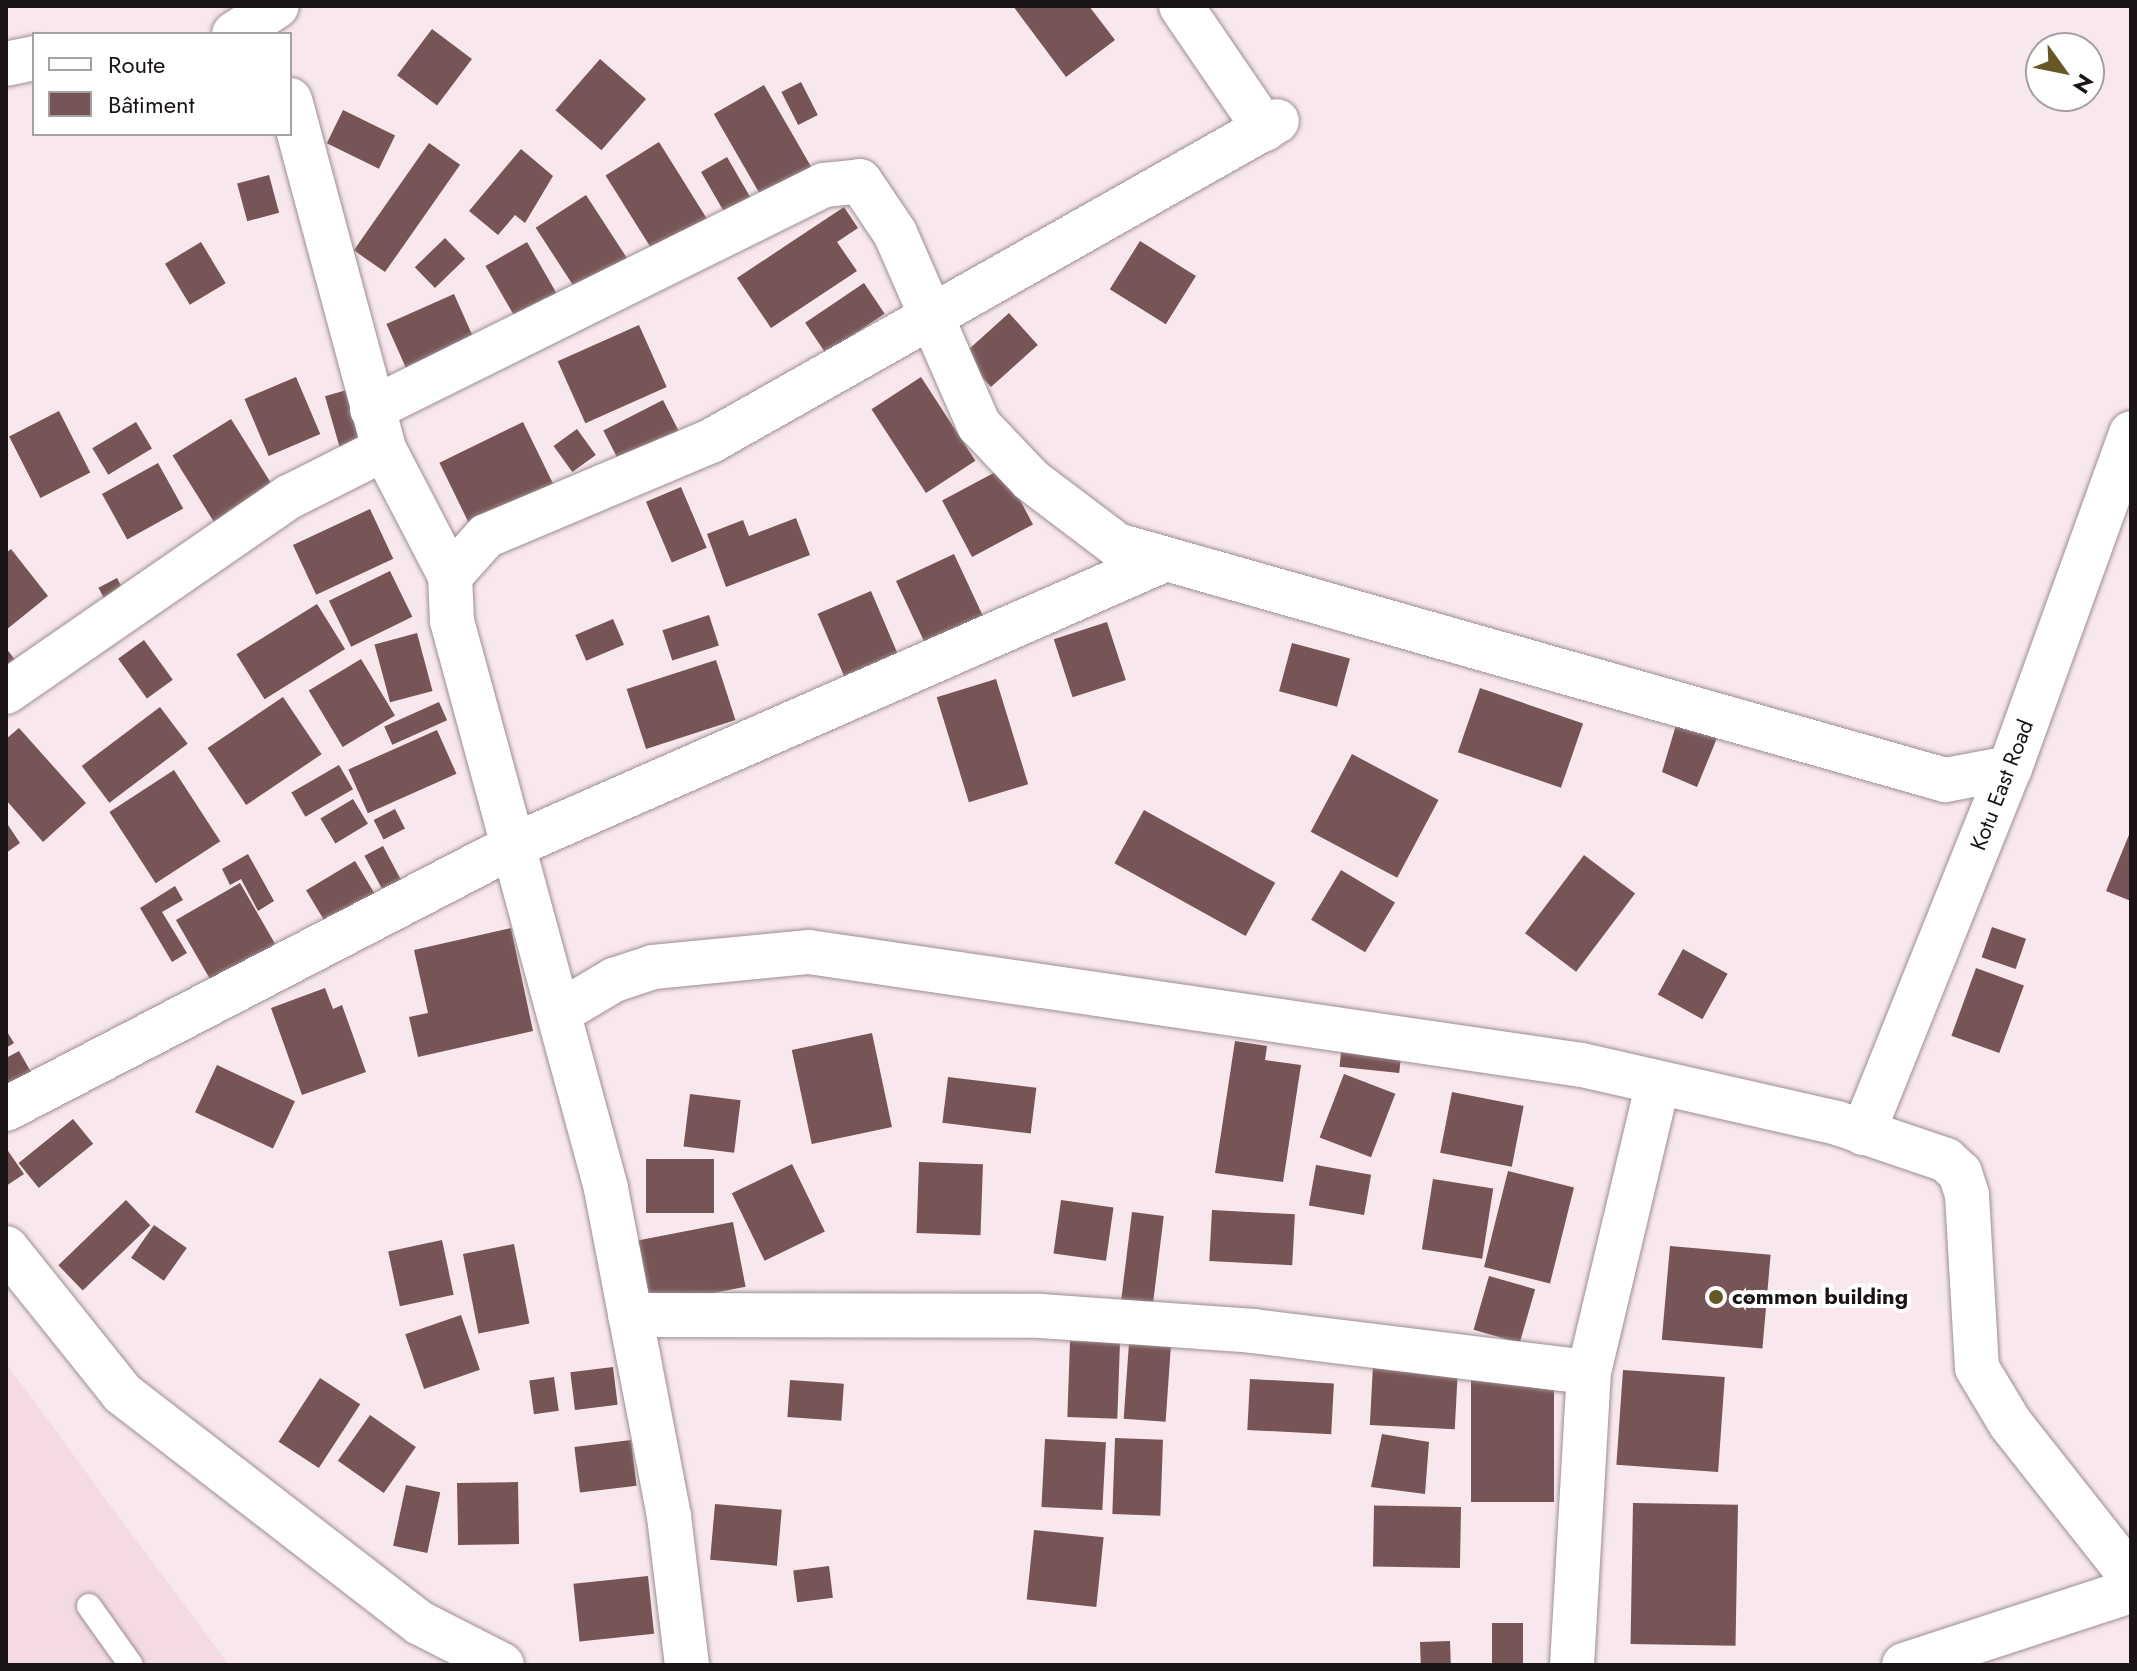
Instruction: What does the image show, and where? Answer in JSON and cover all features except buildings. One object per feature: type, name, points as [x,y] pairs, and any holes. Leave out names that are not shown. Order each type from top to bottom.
[{"type":"street","points":[[450,576],[486,536],[711,441],[1271,125],[1181,6]]},
{"type":"street","points":[[6,64],[32,58]]},
{"type":"street","points":[[292,107],[378,429],[450,576],[452,621],[517,844],[560,1012],[630,1315],[669,1516],[687,1665]]},
{"type":"street","points":[[6,692],[289,497],[378,429],[844,179],[860,181],[880,203],[934,316],[979,425],[1080,519],[1159,562],[1945,780],[2010,768]]},
{"type":"street","name":"Kotu East Road","points":[[1863,1133],[2010,768],[2131,433]]},
{"type":"street","points":[[6,1109],[517,844],[1159,562]]},
{"type":"street","points":[[560,1012],[614,980],[653,967],[809,952],[1582,1065],[1657,1086],[1863,1133],[1946,1160],[1960,1173],[1977,1368],[2010,1423],[2131,1576]]},
{"type":"street","points":[[1572,1665],[1589,1372],[1657,1086]]},
{"type":"street","points":[[6,1248],[122,1393],[420,1623],[502,1665]]},
{"type":"street","points":[[630,1315],[1041,1316],[1253,1331],[1589,1372]]},
{"type":"street","points":[[1904,1665],[2131,1591]]},
{"type":"lane","points":[[89,1606],[131,1665]]},
{"type":"shaded area","points":[[6,1363],[135,1539],[229,1665],[6,1665]]},
{"type":"place","name":"common building","points":[[1716,1297]]}]
